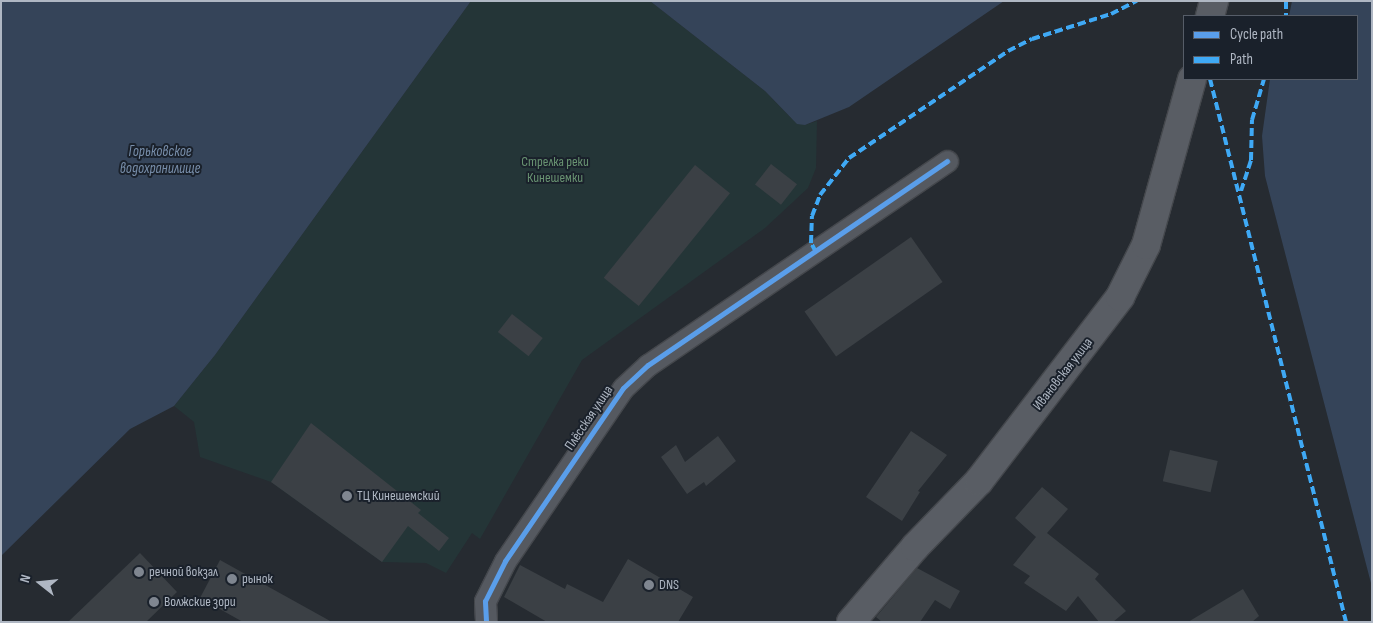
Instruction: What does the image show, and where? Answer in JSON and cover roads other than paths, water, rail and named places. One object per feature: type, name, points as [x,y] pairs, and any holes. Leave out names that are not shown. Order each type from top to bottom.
[{"type":"main road","points":[[1210,15],[1214,1]]},
{"type":"main road","name":"Ивановская улица","points":[[851,622],[915,547],[979,481],[1120,297],[1146,245],[1192,80]]},
{"type":"street","name":"Плёсская улица","points":[[486,622],[484,601],[505,561],[623,388],[648,365],[947,161]]},
{"type":"water","name":"Горьковское водохранилище","points":[[1,1],[471,1],[215,355],[174,406],[130,429],[1,556]]},
{"type":"water","points":[[650,1],[1004,1],[849,107],[805,125],[797,124],[765,91]]},
{"type":"water","points":[[1292,1],[1372,1],[1372,587],[1265,176],[1262,136],[1270,80],[1358,80],[1358,15],[1289,15]]},
{"type":"place","name":"ТЦ Кинешемский","points":[[347,496]]},
{"type":"place","name":"речной вокзал","points":[[139,572]]},
{"type":"place","name":"рынок","points":[[232,579]]},
{"type":"place","name":"DNS","points":[[649,585]]},
{"type":"place","name":"Волжские зори","points":[[154,602]]},
{"type":"park label","name":"Стрелка реки Кинешемки","points":[[555,170]]}]
